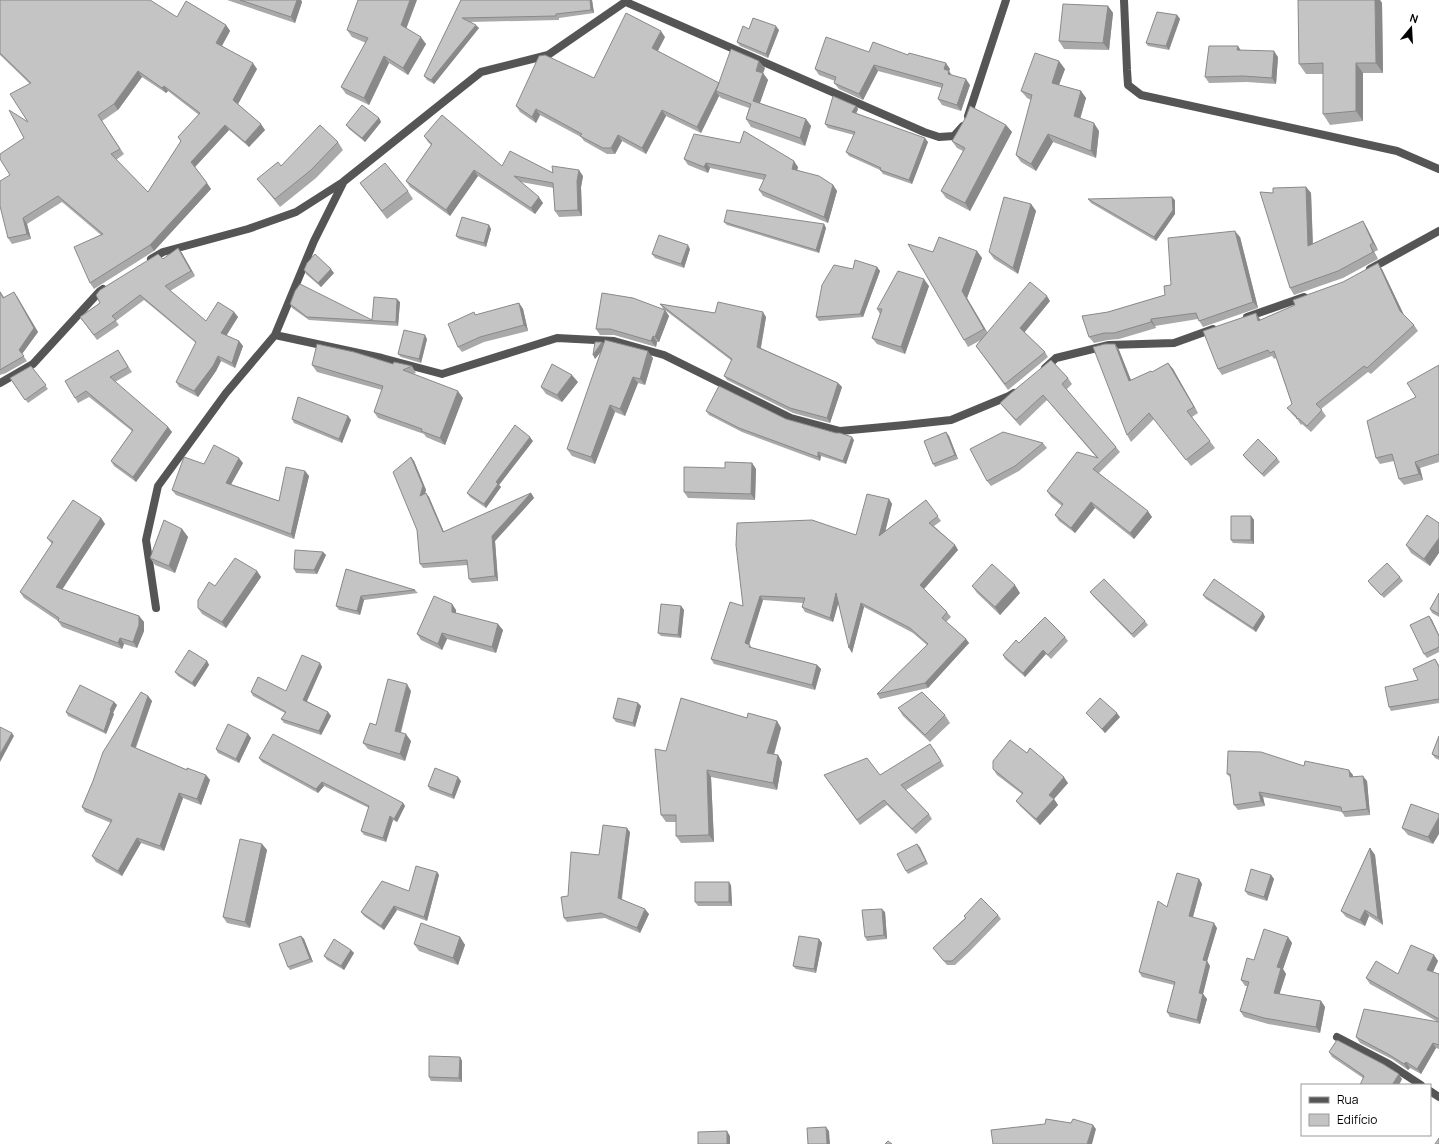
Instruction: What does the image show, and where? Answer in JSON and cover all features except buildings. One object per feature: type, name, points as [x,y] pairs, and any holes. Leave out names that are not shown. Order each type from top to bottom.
[{"type":"street","points":[[144,264],[163,252],[248,229],[296,212],[343,182],[481,72],[548,55],[627,1],[917,129],[939,138],[954,136],[966,122],[1006,0]]},
{"type":"street","points":[[1124,0],[1128,85],[1141,95],[1397,151],[1439,169]]},
{"type":"street","points":[[156,608],[146,540],[158,486],[226,393],[275,335],[314,241],[343,182]]},
{"type":"street","points":[[1365,272],[1439,231]]},
{"type":"street","points":[[0,383],[33,364],[100,291],[112,283]]},
{"type":"street","points":[[1241,320],[1315,294]]},
{"type":"street","points":[[1038,373],[1056,358],[1109,345],[1174,343],[1218,327]]},
{"type":"street","points":[[275,335],[382,358],[442,374],[557,338],[614,341],[664,356],[791,418],[840,431],[951,420],[1009,396],[1021,387]]},
{"type":"street","points":[[1337,1037],[1389,1064],[1419,1084]]}]
